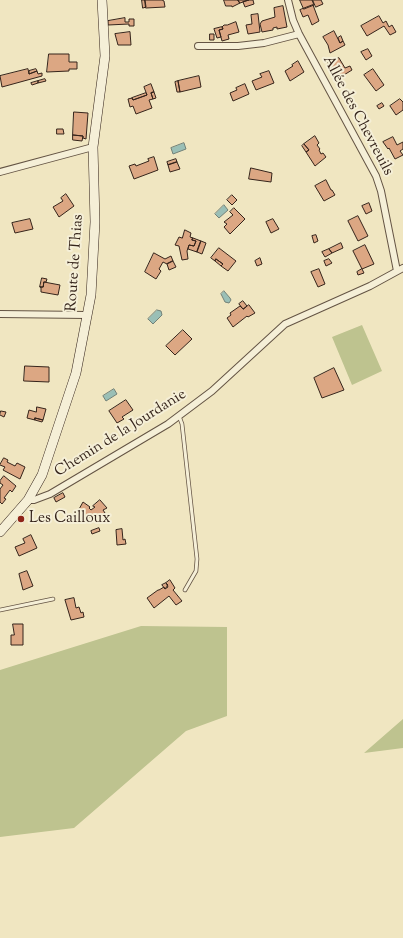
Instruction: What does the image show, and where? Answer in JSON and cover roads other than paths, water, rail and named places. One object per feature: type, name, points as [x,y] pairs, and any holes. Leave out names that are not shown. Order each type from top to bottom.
[{"type":"street","name":"Route de Thias","points":[[0,532],[28,500],[42,475],[76,373],[91,295],[95,222],[93,147],[105,56],[102,0]]},
{"type":"street","name":"Allée des Chevreuils","points":[[288,0],[293,20],[299,34],[376,176],[381,191],[397,272]]},
{"type":"street","points":[[198,46],[238,46],[264,43],[299,34]]},
{"type":"street","points":[[0,172],[93,147]]},
{"type":"street","name":"Chemin de la Jourdanie","points":[[28,500],[34,500],[50,494],[168,424],[212,391],[285,324],[370,286],[403,268]]},
{"type":"street","points":[[0,314],[87,315]]},
{"type":"lane","points":[[178,416],[182,424],[197,559],[196,571],[185,590]]},
{"type":"lane","points":[[0,610],[53,599]]},
{"type":"water","points":[[184,143],[186,149],[173,154],[171,148]]},
{"type":"water","points":[[224,205],[228,210],[219,218],[215,214]]},
{"type":"water","points":[[224,291],[231,300],[229,303],[225,302],[221,294]]},
{"type":"water","points":[[157,310],[161,311],[162,315],[153,324],[148,319]]},
{"type":"water","points":[[114,389],[117,394],[106,401],[103,396]]},
{"type":"place","name":"Les Cailloux","points":[[21,519]]}]
